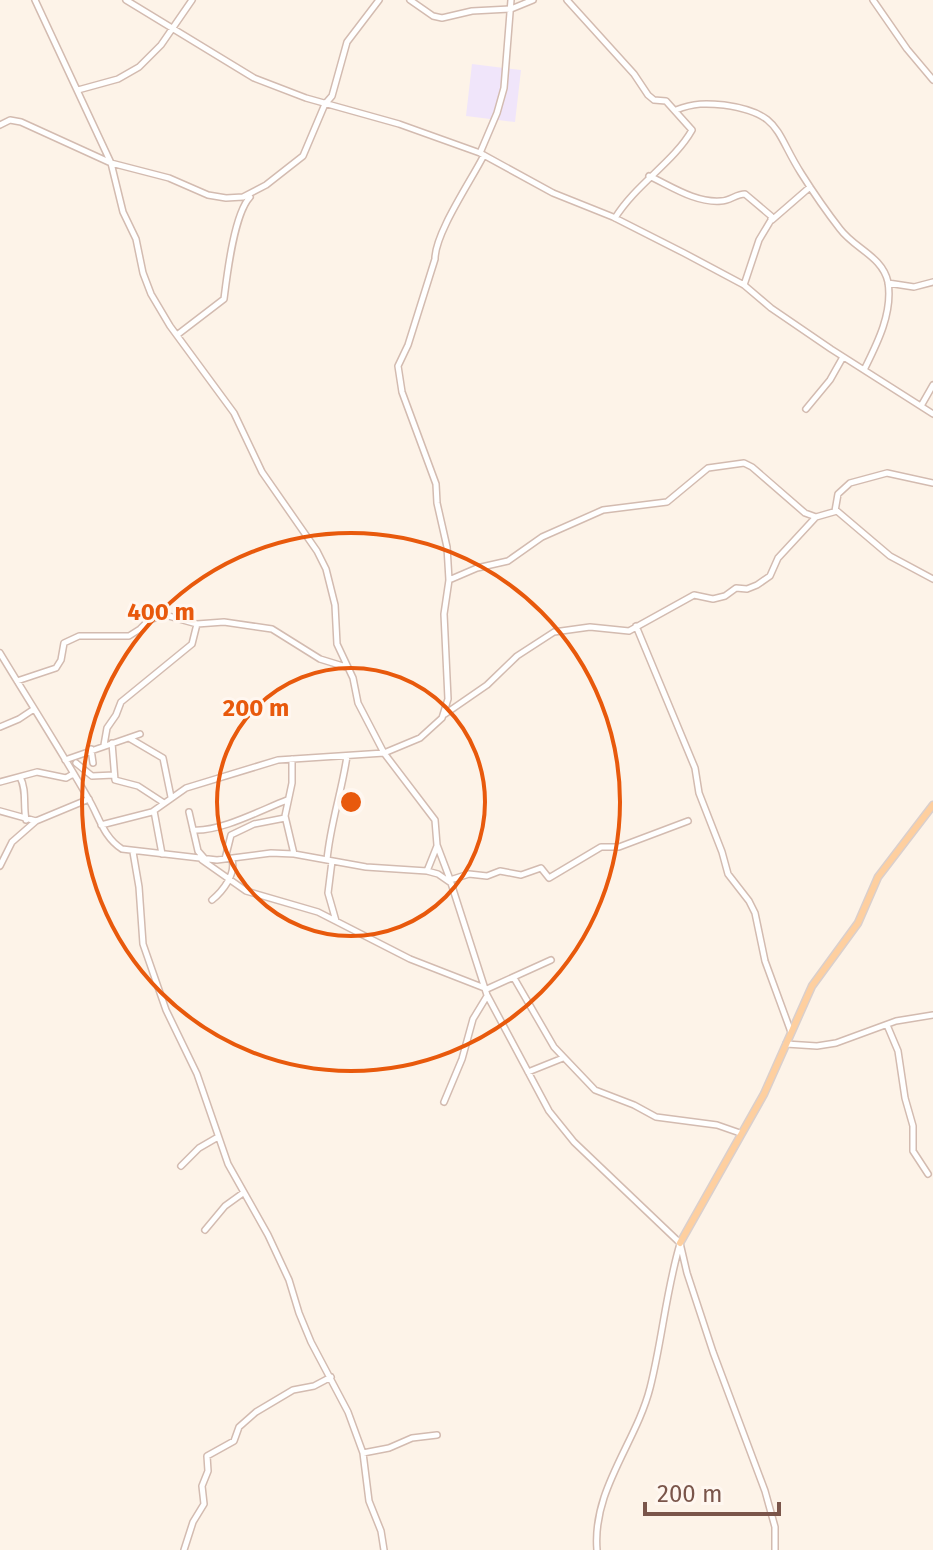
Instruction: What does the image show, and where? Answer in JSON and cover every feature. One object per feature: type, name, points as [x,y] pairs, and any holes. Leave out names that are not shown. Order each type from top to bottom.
[{"type":"main road","points":[[680,1243],[764,1094],[812,986],[858,923],[878,877],[933,805]]},
{"type":"street","points":[[35,0],[111,163],[123,212],[136,239],[146,283],[157,306],[234,413],[262,472],[317,551],[331,585],[337,644],[353,678],[358,703],[384,753],[435,820],[437,845],[487,992],[528,1072],[549,1111],[566,1134],[680,1243],[713,1352],[765,1491],[775,1527],[775,1550]]},
{"type":"street","points":[[126,0],[254,78],[482,154],[560,197],[615,218],[744,285],[771,308],[933,414]]},
{"type":"street","points":[[78,90],[118,79],[133,71],[161,45],[192,0]]},
{"type":"street","points":[[177,335],[224,299],[227,264],[245,202],[300,160],[325,104],[332,96],[347,42],[379,0]]},
{"type":"street","points":[[410,0],[433,16],[442,18],[472,11],[511,9],[533,0]]},
{"type":"street","points":[[444,714],[448,699],[444,614],[449,580],[447,547],[436,484],[402,392],[398,366],[408,345],[435,259],[435,250],[482,154],[497,113],[504,88],[511,0]]},
{"type":"street","points":[[567,0],[634,74],[651,98],[664,100],[692,130],[615,218]]},
{"type":"street","points":[[873,0],[933,80]]},
{"type":"street","points":[[676,110],[704,103],[745,108],[762,115],[777,128],[810,187],[855,246],[879,262],[888,283],[888,297],[882,331],[864,370]]},
{"type":"street","points":[[0,125],[10,120],[21,122],[111,163],[169,178],[218,198],[252,194]]},
{"type":"street","points":[[649,176],[686,194],[711,201],[725,201],[745,194],[769,214],[771,220]]},
{"type":"street","points":[[744,285],[759,240],[771,220],[810,187]]},
{"type":"street","points":[[888,283],[914,287],[933,282]]},
{"type":"street","points":[[806,409],[830,380],[843,357]]},
{"type":"street","points":[[921,406],[933,385]]},
{"type":"street","points":[[449,580],[477,568],[508,561],[542,537],[603,510],[667,502],[702,472],[712,468],[748,464],[805,513],[816,517]]},
{"type":"street","points":[[835,511],[838,494],[850,483],[887,473],[933,483]]},
{"type":"street","points":[[101,825],[154,811],[198,784],[278,760],[384,753],[420,738],[433,729],[444,714],[487,685],[517,656],[554,632],[590,627],[625,631],[696,594],[713,599],[725,596],[736,588],[747,589],[757,585],[770,576],[778,558],[816,517],[835,511]]},
{"type":"street","points":[[835,511],[890,556],[933,579]]},
{"type":"street","points":[[17,681],[56,668],[64,643],[75,637],[129,636],[149,620],[162,615],[197,624],[224,622],[272,629],[320,659],[347,667]]},
{"type":"street","points":[[104,745],[107,728],[121,702],[187,649],[195,639],[197,624]]},
{"type":"street","points":[[636,626],[695,768],[699,793],[728,874],[755,913],[765,961],[791,1032]]},
{"type":"street","points":[[0,653],[89,799],[101,825],[116,845],[133,852],[230,862],[271,853],[294,854],[366,867],[427,871],[450,881]]},
{"type":"street","points":[[0,727],[34,709]]},
{"type":"street","points":[[65,760],[140,734]]},
{"type":"street","points":[[129,738],[163,758],[171,798]]},
{"type":"street","points":[[112,743],[116,782],[138,786],[165,803]]},
{"type":"street","points":[[91,749],[93,763]]},
{"type":"street","points":[[0,782],[37,772],[66,778],[73,773],[78,755]]},
{"type":"street","points":[[336,921],[328,893],[329,840],[347,756]]},
{"type":"street","points":[[292,759],[292,783],[285,818],[294,854]]},
{"type":"street","points":[[76,763],[92,776],[114,775]]},
{"type":"street","points":[[20,777],[25,789],[23,804],[26,820]]},
{"type":"street","points":[[0,866],[12,842],[36,821],[89,799]]},
{"type":"street","points":[[193,830],[203,831],[227,824],[287,800]]},
{"type":"street","points":[[0,811],[36,821]]},
{"type":"street","points":[[154,811],[162,854]]},
{"type":"street","points":[[189,812],[198,851],[204,860],[246,891],[318,912],[425,966],[487,992]]},
{"type":"street","points":[[212,900],[228,879],[231,835],[254,824],[285,818]]},
{"type":"street","points":[[450,881],[469,874],[487,876],[500,871],[521,875],[541,868],[549,878],[601,847],[619,847],[688,821]]},
{"type":"street","points":[[427,871],[437,845]]},
{"type":"street","points":[[133,852],[143,944],[166,1010],[197,1074],[228,1164],[279,1257],[299,1313],[348,1412],[363,1453],[369,1501],[381,1531],[384,1550]]},
{"type":"street","points":[[444,1102],[462,1059],[473,1019],[487,992],[551,960]]},
{"type":"street","points":[[514,978],[535,1011],[541,1027],[563,1058],[595,1090],[634,1105],[653,1117],[717,1125],[740,1133]]},
{"type":"street","points":[[786,1044],[817,1046],[836,1043],[887,1025],[933,1015]]},
{"type":"street","points":[[887,1025],[898,1051],[913,1126],[912,1147],[928,1174]]},
{"type":"street","points":[[528,1072],[563,1058]]},
{"type":"street","points":[[181,1166],[199,1148],[218,1137]]},
{"type":"street","points":[[205,1230],[225,1206],[243,1193]]},
{"type":"street","points":[[597,1550],[598,1522],[611,1479],[649,1391],[680,1243]]},
{"type":"street","points":[[186,1549],[193,1522],[204,1504],[202,1486],[208,1471],[207,1456],[234,1441],[238,1429],[256,1412],[293,1390],[314,1386],[331,1377]]},
{"type":"street","points":[[363,1453],[389,1448],[421,1436],[437,1435]]},
{"type":"shaded area","points":[[472,64],[521,70],[515,122],[466,116]]}]
